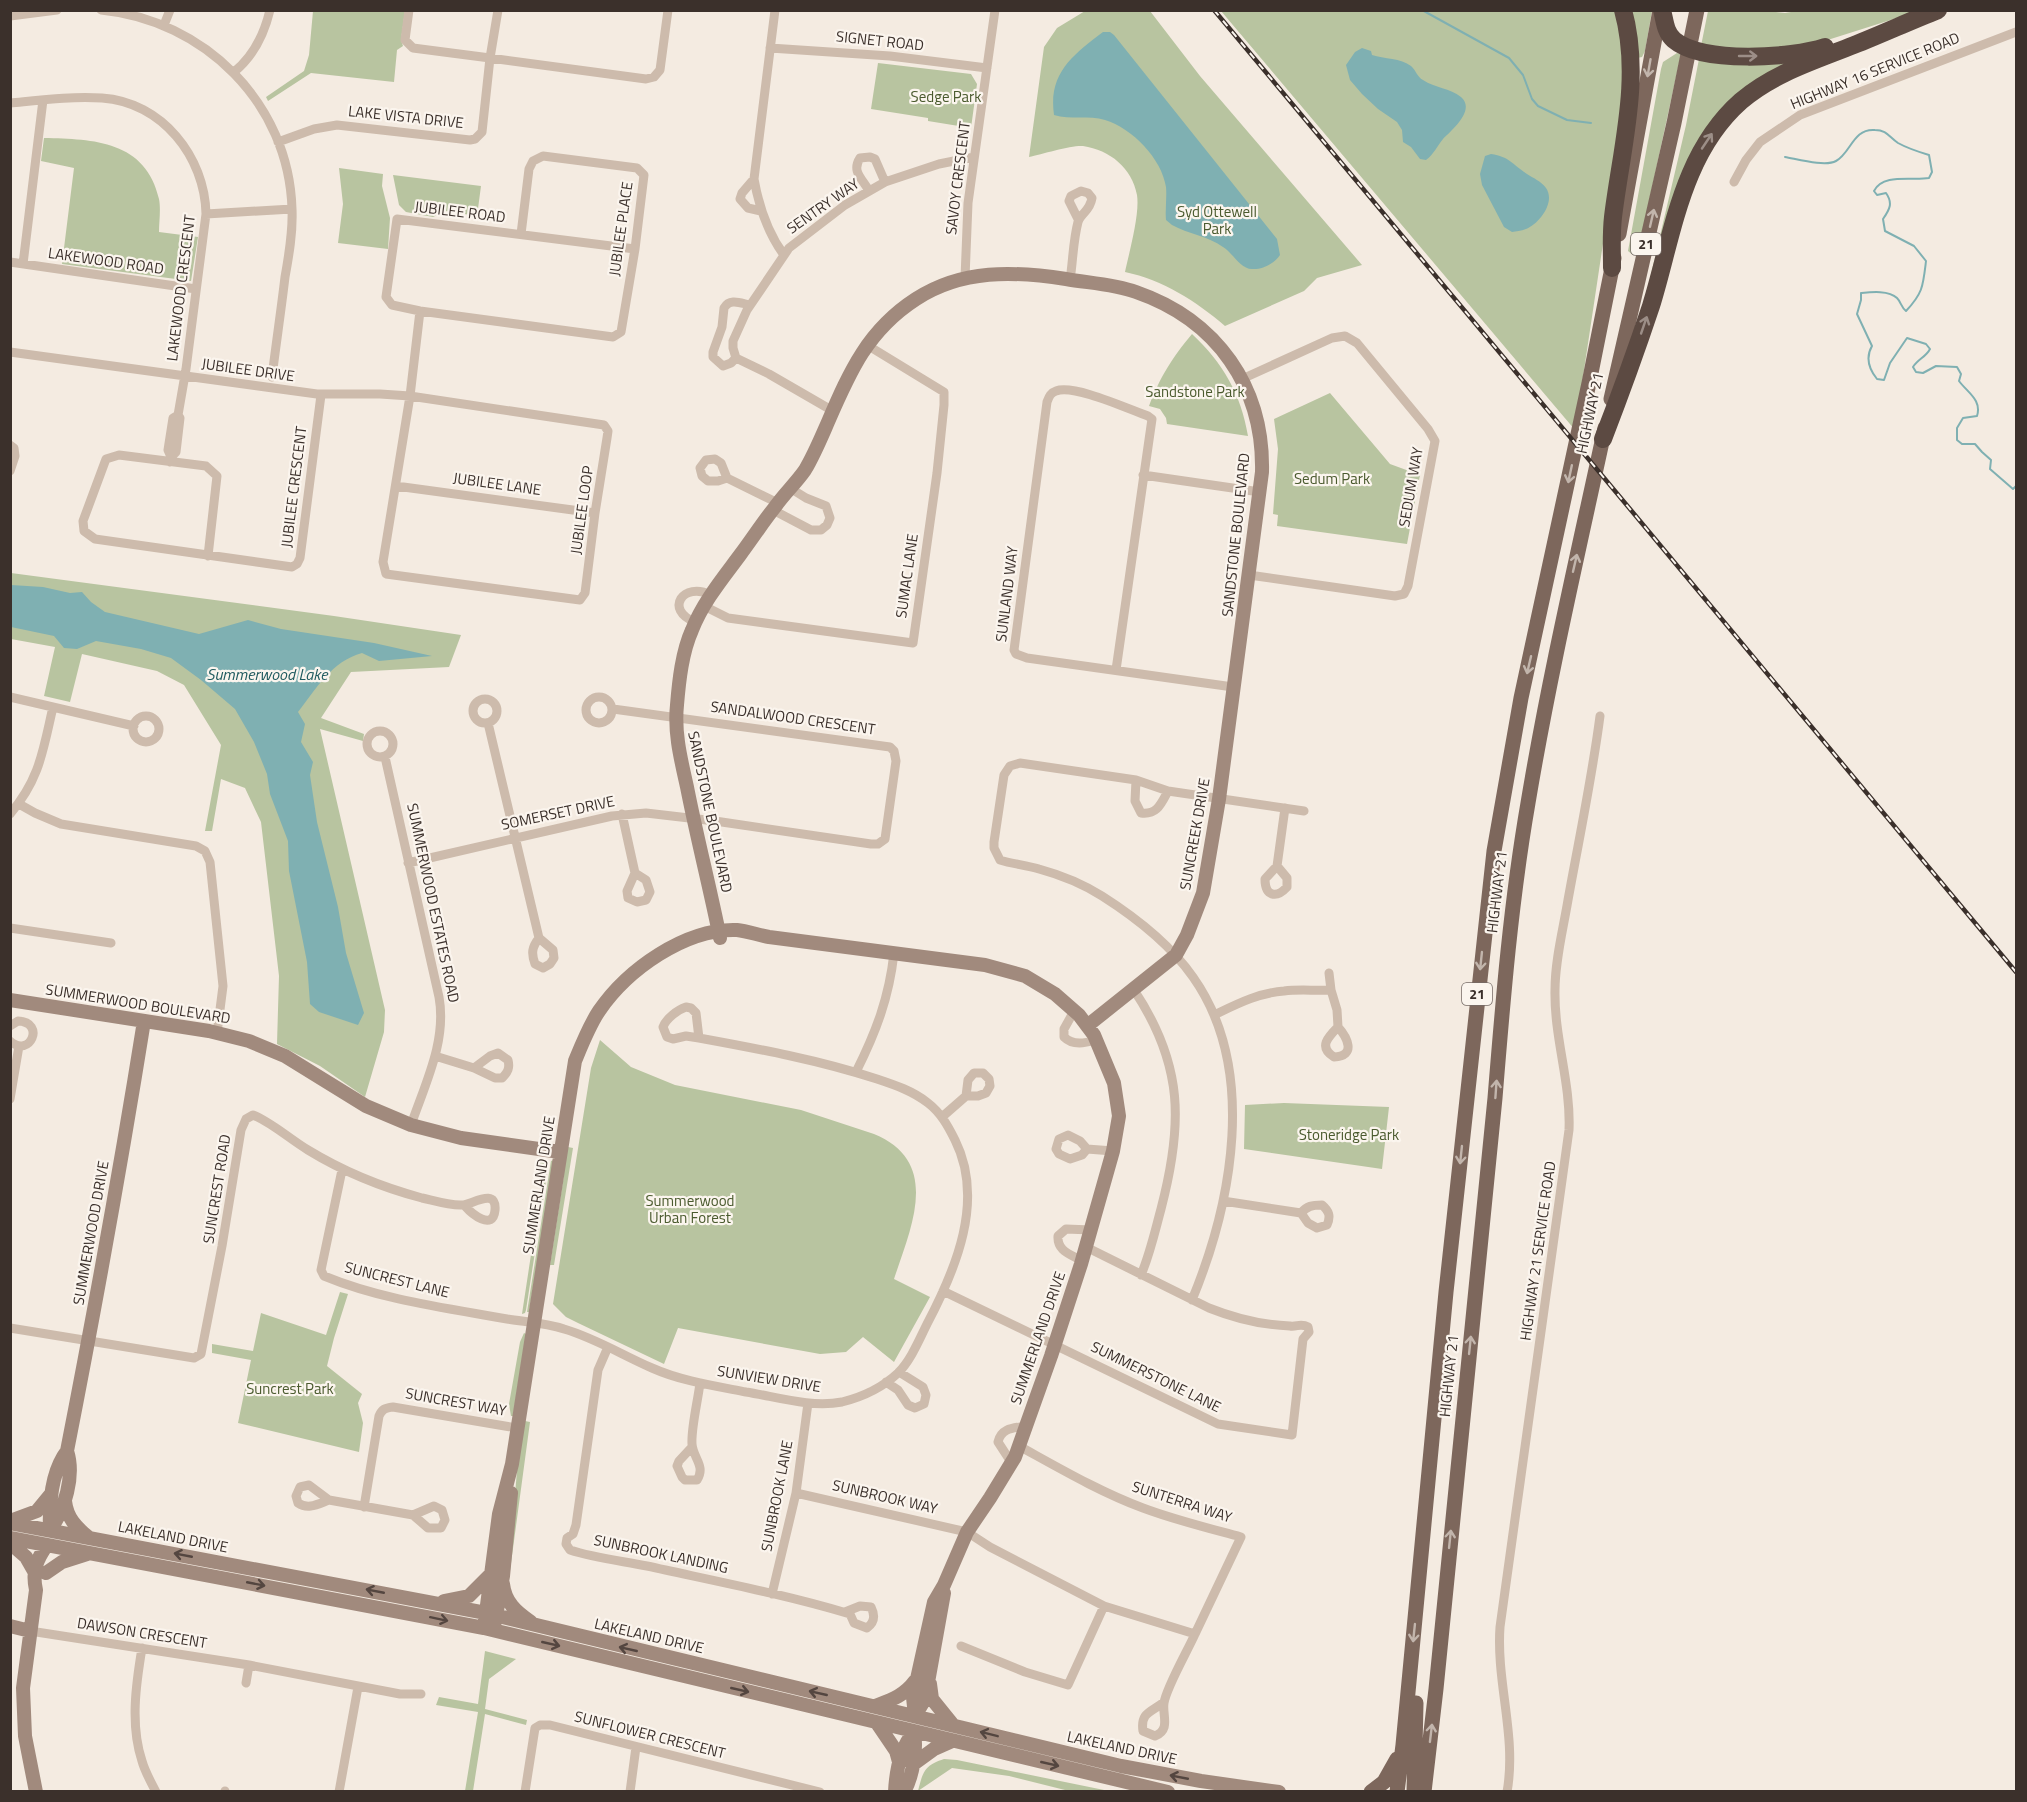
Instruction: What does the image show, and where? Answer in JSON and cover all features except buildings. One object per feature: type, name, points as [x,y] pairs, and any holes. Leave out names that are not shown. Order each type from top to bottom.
[{"type":"highway","points":[[1612,268],[1613,220],[1630,85],[1629,42],[1623,10]]},
{"type":"highway","points":[[1661,10],[1668,33],[1673,39],[1690,49],[1740,56],[1801,52],[1821,48],[1935,12]]},
{"type":"highway","points":[[1603,439],[1651,307],[1683,192],[1701,151],[1719,124],[1742,100],[1781,74],[1935,12]]},
{"type":"main road","name":"HIGHWAY 21","points":[[1397,1791],[1411,1668],[1446,1292],[1494,852],[1521,698],[1612,268],[1661,10]]},
{"type":"main road","name":"HIGHWAY 21","points":[[1424,1791],[1513,904],[1527,805],[1554,658],[1697,10]]},
{"type":"main road","points":[[1411,1668],[1416,1682],[1414,1791]]},
{"type":"main road","points":[[1371,1791],[1384,1782],[1403,1745]]},
{"type":"street","points":[[10,16],[57,10]]},
{"type":"street","points":[[101,10],[141,17],[188,37],[234,72],[257,100],[278,142],[287,169],[292,231],[272,377]]},
{"type":"street","points":[[164,25],[170,10]]},
{"type":"street","points":[[234,72],[261,39],[266,30],[270,10]]},
{"type":"street","points":[[409,10],[405,40],[413,48],[646,79],[654,77],[660,70],[668,10]]},
{"type":"street","points":[[490,58],[498,10]]},
{"type":"street","points":[[775,10],[754,179],[761,211],[770,234],[784,255]]},
{"type":"street","name":"SAVOY CRESCENT","points":[[965,278],[966,232],[974,157],[995,10]]},
{"type":"street","name":"HIGHWAY 16 SERVICE ROAD","points":[[1734,182],[1746,160],[1760,142],[1800,115],[2016,32]]},
{"type":"street","name":"SIGNET ROAD","points":[[770,48],[890,56],[987,68]]},
{"type":"street","name":"LAKE VISTA DRIVE","points":[[278,142],[314,129],[337,125],[475,139],[482,132],[490,58]]},
{"type":"street","name":"LAKEWOOD CRESCENT","points":[[10,103],[105,98],[142,109],[173,132],[192,157],[206,197],[206,214],[185,376]]},
{"type":"street","points":[[23,264],[43,100]]},
{"type":"street","name":"JUBILEE PLACE","points":[[521,234],[533,161],[543,156],[637,168],[644,175],[635,249],[621,332]]},
{"type":"street","name":"SENTRY WAY","points":[[736,358],[733,342],[750,305],[789,248],[845,205],[885,182],[939,164],[974,157]]},
{"type":"street","points":[[869,191],[857,173],[856,167],[860,158],[875,159],[885,182]]},
{"type":"street","points":[[754,179],[742,193],[740,199],[748,208],[761,211]]},
{"type":"street","points":[[206,214],[292,209]]},
{"type":"street","name":"JUBILEE ROAD","points":[[621,332],[613,336],[420,311],[392,305],[386,297],[397,219],[635,249]]},
{"type":"street","points":[[1070,280],[1078,219]]},
{"type":"street","name":"LAKEWOOD ROAD","points":[[10,262],[196,289]]},
{"type":"street","name":"SANDSTONE BOULEVARD","points":[[719,934],[677,737],[676,717],[687,643],[695,622],[708,601],[814,454],[850,372],[867,345],[897,313],[938,287],[965,278],[990,274],[1016,274],[1070,280],[1134,291],[1178,311],[1207,333],[1242,379],[1257,415],[1263,465],[1235,672]]},
{"type":"street","points":[[750,305],[734,301],[724,308],[722,327],[713,357],[723,366],[736,358],[770,374],[833,411]]},
{"type":"street","points":[[410,396],[420,311]]},
{"type":"street","name":"SEDUM WAY","points":[[1242,379],[1332,338],[1345,336],[1357,343],[1428,429],[1435,441],[1408,586],[1404,594],[1395,596],[1249,575]]},
{"type":"street","name":"SUMAC LANE","points":[[708,601],[728,618],[913,643],[937,473],[944,392],[867,345]]},
{"type":"street","name":"JUBILEE DRIVE","points":[[10,352],[321,395],[410,396]]},
{"type":"street","points":[[171,459],[168,450],[173,418],[178,415],[185,376]]},
{"type":"street","name":"SUNLAND WAY","points":[[1143,475],[1152,426],[1150,418],[1077,392],[1063,390],[1052,393],[1047,402],[1014,650],[1020,657],[1233,687]]},
{"type":"street","name":"JUBILEE CRESCENT","points":[[208,556],[217,476],[206,466],[171,459],[119,455],[106,459],[83,521],[84,531],[95,539],[208,556],[292,567],[300,558],[321,395]]},
{"type":"street","name":"JUBILEE LOOP","points":[[410,396],[604,425],[608,430],[607,438],[585,593],[580,600],[386,574],[383,562],[410,396]]},
{"type":"street","points":[[10,445],[14,448],[15,456],[10,471]]},
{"type":"street","points":[[1116,670],[1143,475],[1260,492]]},
{"type":"street","points":[[727,478],[811,530],[821,530],[827,525],[830,519],[826,506],[790,488]]},
{"type":"street","name":"JUBILEE LANE","points":[[396,486],[595,513]]},
{"type":"street","points":[[695,622],[687,619],[680,611],[682,595],[694,591],[708,601]]},
{"type":"street","name":"SUNCREEK DRIVE","points":[[1088,1026],[1176,955],[1187,935],[1203,893],[1219,799],[1235,672]]},
{"type":"street","points":[[10,697],[134,726]]},
{"type":"street","points":[[10,814],[19,804],[37,773],[53,707]]},
{"type":"street","points":[[613,709],[676,717]]},
{"type":"street","name":"HIGHWAY 21 SERVICE ROAD","points":[[1507,1791],[1510,1756],[1500,1668],[1500,1627],[1569,1131],[1568,1096],[1558,1045],[1555,989],[1558,954],[1580,833],[1589,798],[1600,716]]},
{"type":"street","name":"SANDALWOOD CRESCENT","points":[[676,717],[884,745],[894,751],[896,756],[887,835],[878,844],[715,821]]},
{"type":"street","points":[[488,723],[539,938]]},
{"type":"street","name":"SUMMERWOOD ESTATES ROAD","points":[[385,757],[441,1006],[440,1033],[435,1056],[411,1125]]},
{"type":"street","points":[[1192,1300],[1223,1201],[1231,1147],[1233,1094],[1229,1067],[1214,1015],[1194,978],[1176,955],[1134,919],[1101,895],[1038,868],[1000,860],[994,849],[1004,775],[1014,764],[1136,780],[1168,791],[1304,811]]},
{"type":"street","points":[[1136,780],[1135,801],[1141,813],[1150,814],[1157,811],[1168,791]]},
{"type":"street","points":[[19,804],[61,824],[196,846],[205,851],[210,862],[222,975],[222,996],[217,1032]]},
{"type":"street","points":[[1277,866],[1285,808]]},
{"type":"street","name":"SOMERSET DRIVE","points":[[408,863],[622,814],[646,813],[715,821]]},
{"type":"street","points":[[622,814],[635,873]]},
{"type":"street","points":[[10,928],[111,943]]},
{"type":"street","points":[[719,934],[738,930],[769,937],[894,953],[891,982],[883,1011],[856,1072]]},
{"type":"street","name":"SUMMERLAND DRIVE","points":[[489,1629],[497,1574],[499,1514],[512,1464],[575,1061],[598,1012],[628,976],[670,949],[719,934]]},
{"type":"street","name":"SUMMERLAND DRIVE","points":[[894,953],[985,965],[1025,976],[1055,994],[1088,1026],[1097,1040],[1114,1083],[1119,1116],[1113,1151],[1082,1261],[1019,1446],[990,1498],[966,1532],[944,1585],[934,1602],[923,1678],[913,1697],[915,1716]]},
{"type":"street","points":[[1329,973],[1337,1010],[1338,1027]]},
{"type":"street","points":[[1134,990],[1158,1031],[1168,1062],[1174,1094],[1176,1127],[1171,1170],[1149,1254],[1141,1275]]},
{"type":"street","points":[[1214,1015],[1249,999],[1269,993],[1287,990],[1331,990]]},
{"type":"street","name":"SUMMERWOOD BOULEVARD","points":[[10,1000],[217,1032],[249,1041],[285,1056],[366,1106],[411,1125],[461,1138],[560,1152]]},
{"type":"street","name":"SUNVIEW DRIVE","points":[[534,1324],[561,1328],[656,1370],[700,1383],[808,1403],[830,1403],[855,1398],[878,1388],[899,1372],[917,1345],[943,1292],[958,1253],[969,1204],[966,1172],[959,1148],[946,1122],[929,1104],[907,1089],[839,1066],[699,1038],[686,1036],[673,1039],[667,1037],[663,1027],[667,1020],[678,1011],[691,1008],[696,1013],[699,1038]]},
{"type":"street","points":[[1074,1011],[1064,1029],[1064,1037],[1076,1044],[1097,1040]]},
{"type":"street","points":[[10,1026],[22,1021],[32,1027],[33,1035],[30,1042],[20,1046],[10,1041]]},
{"type":"street","name":"SUMMERWOOD DRIVE","points":[[50,1530],[58,1519],[59,1495],[71,1463],[67,1450],[89,1340],[144,1021]]},
{"type":"street","points":[[10,1099],[20,1046]]},
{"type":"street","points":[[435,1056],[474,1068]]},
{"type":"street","points":[[942,1117],[966,1096]]},
{"type":"street","name":"SUNCREST ROAD","points":[[89,1340],[194,1358],[201,1354],[242,1131],[249,1117],[257,1116],[342,1170],[407,1194],[465,1206]]},
{"type":"street","points":[[1087,1149],[1113,1151]]},
{"type":"street","name":"SUNCREST LANE","points":[[342,1170],[322,1263],[321,1270],[324,1276],[346,1285],[418,1303],[534,1324]]},
{"type":"street","points":[[1223,1201],[1301,1213]]},
{"type":"street","name":"SUMMERLAND DRIVE","points":[[1082,1261],[1062,1250],[1058,1243],[1058,1236],[1066,1229],[1091,1230]]},
{"type":"street","name":"SUMMERSTONE LANE","points":[[1055,1345],[1218,1424],[1292,1435],[1303,1339],[1309,1332],[1308,1327],[1303,1324],[1292,1327],[1230,1316],[1192,1300],[1086,1247]]},
{"type":"street","points":[[943,1292],[1055,1345]]},
{"type":"street","points":[[10,1328],[89,1340]]},
{"type":"street","name":"SUNBROOK LANDING","points":[[608,1347],[598,1371],[576,1525],[573,1534],[567,1538],[566,1544],[570,1550],[845,1612]]},
{"type":"street","points":[[886,1382],[898,1390],[908,1405],[915,1408],[924,1404],[927,1395],[923,1387],[899,1372]]},
{"type":"street","points":[[692,1447],[700,1383]]},
{"type":"street","name":"SUNBROOK LANE","points":[[772,1594],[796,1493],[808,1403]]},
{"type":"street","name":"SUNCREST WAY","points":[[364,1507],[379,1416],[385,1407],[517,1428]]},
{"type":"street","name":"SUMMERLAND DRIVE","points":[[1011,1462],[998,1442],[999,1435],[1004,1431],[1026,1426]]},
{"type":"street","name":"SUNTERRA WAY","points":[[1019,1446],[1080,1479],[1141,1507],[1241,1537],[1195,1634]]},
{"type":"street","name":"SUNBROOK WAY","points":[[796,1493],[966,1532]]},
{"type":"street","points":[[13,1523],[59,1495],[68,1515],[76,1526],[90,1538]]},
{"type":"street","points":[[329,1500],[413,1515]]},
{"type":"street","points":[[13,1523],[47,1545],[48,1564],[40,1572],[36,1590],[23,1688],[25,1736],[36,1791]]},
{"type":"street","name":"LAKELAND DRIVE","points":[[13,1523],[432,1602],[1121,1766],[1201,1781],[1279,1791]]},
{"type":"street","points":[[11,1540],[36,1536],[50,1530],[71,1547],[89,1553]]},
{"type":"street","points":[[966,1532],[990,1547],[1104,1606],[1195,1634],[1164,1702]]},
{"type":"street","points":[[47,1545],[90,1538]]},
{"type":"street","points":[[11,1540],[40,1572]]},
{"type":"street","name":"LAKELAND DRIVE","points":[[11,1540],[489,1629],[1168,1791]]},
{"type":"street","points":[[40,1572],[89,1553]]},
{"type":"street","points":[[432,1602],[469,1596],[497,1574],[507,1600],[519,1613],[538,1626]]},
{"type":"street","points":[[961,1646],[1025,1672],[1068,1685],[1104,1606]]},
{"type":"street","points":[[10,1626],[30,1631]]},
{"type":"street","name":"DAWSON CRESCENT","points":[[30,1631],[249,1665],[400,1694],[421,1694]]},
{"type":"street","points":[[142,1648],[136,1681],[136,1733],[141,1761],[156,1791]]},
{"type":"street","points":[[246,1683],[249,1665]]},
{"type":"street","points":[[923,1678],[932,1699],[953,1725],[920,1731],[900,1718],[874,1706],[896,1699],[923,1678]]},
{"type":"street","points":[[349,1791],[339,1791],[358,1687]]},
{"type":"street","points":[[895,1791],[906,1764],[916,1742],[920,1731],[915,1716],[877,1723],[906,1764],[907,1786],[904,1791]]},
{"type":"street","name":"SUNFLOWER CRESCENT","points":[[525,1791],[535,1728],[540,1725],[549,1725],[820,1791]]},
{"type":"street","points":[[906,1764],[952,1741]]},
{"type":"street","points":[[630,1791],[636,1748]]},
{"type":"green space","points":[[1760,10],[1785,13],[1803,10],[1919,11],[1815,44],[1777,51],[1701,46],[1708,11]]},
{"type":"green space","points":[[313,11],[405,11],[401,40],[403,46],[397,50],[394,82],[311,73],[268,101],[266,97],[304,71],[309,55]]},
{"type":"green space","name":"Syd Ottewell Park","points":[[1085,11],[1150,11],[1200,76],[1362,265],[1317,278],[1304,291],[1225,326],[1202,308],[1166,286],[1125,272],[1134,234],[1138,203],[1134,185],[1125,169],[1111,156],[1083,146],[1029,157],[1044,47],[1057,28]]},
{"type":"green space","points":[[1221,11],[1615,11],[1622,38],[1625,97],[1575,430]]},
{"type":"green space","points":[[1627,11],[1652,11],[1642,57],[1637,58]]},
{"type":"green space","points":[[1677,53],[1681,54],[1638,252],[1633,255],[1628,251],[1661,69],[1663,62]]},
{"type":"green space","points":[[1699,59],[1801,59],[1733,102],[1648,287],[1686,125]]},
{"type":"green space","name":"Sedge Park","points":[[878,63],[971,74],[977,84],[971,128],[871,109]]},
{"type":"green space","points":[[44,138],[99,142],[130,154],[143,165],[159,199],[159,232],[198,237],[191,281],[62,264],[74,168],[41,161]]},
{"type":"green space","points":[[339,168],[383,174],[382,186],[390,218],[388,249],[338,243],[343,204]]},
{"type":"green space","points":[[393,175],[481,186],[477,216],[446,211],[433,217],[406,212],[399,205]]},
{"type":"green space","name":"Sandstone Park","points":[[1192,334],[1213,356],[1229,380],[1241,406],[1248,436],[1167,424],[1160,409],[1149,406],[1167,368]]},
{"type":"green space","name":"Sedum Park","points":[[1330,393],[1390,464],[1420,475],[1407,544],[1277,526],[1278,515],[1273,514],[1278,449],[1274,419]]},
{"type":"green space","points":[[11,573],[461,635],[449,667],[351,672],[321,718],[364,734],[363,741],[320,729],[385,1010],[384,1032],[365,1097],[320,1066],[277,1044],[279,976],[261,822],[245,788],[221,779],[212,831],[205,831],[221,745],[184,685],[157,671],[82,654],[70,702],[44,696],[55,647],[11,639]]},
{"type":"green space","name":"Summerwood Urban Forest","points":[[600,1040],[631,1067],[675,1085],[801,1110],[874,1134],[895,1146],[908,1161],[915,1178],[916,1198],[908,1238],[894,1279],[930,1297],[894,1362],[863,1337],[846,1352],[820,1354],[678,1328],[664,1364],[566,1317],[553,1304],[591,1068]]},
{"type":"green space","name":"Stoneridge Park","points":[[1284,1103],[1389,1107],[1382,1169],[1244,1149],[1245,1105]]},
{"type":"green space","points":[[568,1147],[573,1148],[554,1265],[550,1265],[564,1175],[562,1168]]},
{"type":"green space","points":[[554,1160],[529,1312],[527,1312],[551,1161]]},
{"type":"green space","points":[[538,1162],[549,1162],[526,1310],[522,1314],[544,1169]]},
{"type":"green space","name":"Suncrest Park","points":[[340,1292],[348,1294],[327,1366],[362,1394],[358,1403],[363,1423],[359,1452],[238,1423],[251,1360],[212,1353],[212,1344],[253,1351],[261,1313],[326,1335]]},
{"type":"green space","points":[[524,1333],[526,1334],[513,1416],[511,1416],[509,1404],[520,1342]]},
{"type":"green space","points":[[525,1421],[530,1422],[507,1593],[519,1446]]},
{"type":"green space","points":[[485,1651],[516,1659],[489,1679],[485,1709],[527,1720],[526,1725],[485,1714],[473,1791],[465,1791],[478,1712],[436,1705],[439,1697],[478,1704]]},
{"type":"green space","points":[[944,1759],[1109,1791],[1069,1791],[1009,1776],[952,1768],[918,1791],[929,1766]]},
{"type":"water","points":[[1103,32],[1110,32],[1114,35],[1277,239],[1280,255],[1272,263],[1260,268],[1248,268],[1240,264],[1217,243],[1178,228],[1166,220],[1166,187],[1159,166],[1144,146],[1125,130],[1105,120],[1054,115],[1053,100],[1059,76],[1073,57]]},
{"type":"water","points":[[1362,48],[1371,51],[1372,55],[1407,63],[1421,79],[1457,94],[1465,102],[1466,108],[1461,120],[1426,160],[1420,159],[1411,147],[1403,142],[1402,130],[1397,122],[1378,109],[1350,80],[1346,65],[1355,52]]},
{"type":"water","points":[[1491,154],[1507,159],[1539,182],[1549,194],[1545,212],[1541,218],[1526,229],[1512,232],[1504,227],[1482,185],[1480,174],[1485,156]]},
{"type":"water","name":"Summerwood Lake","points":[[11,585],[43,587],[70,593],[82,592],[105,612],[199,634],[248,620],[281,629],[374,643],[432,656],[379,661],[362,653],[351,657],[333,669],[298,712],[305,724],[301,742],[313,762],[310,775],[317,822],[338,907],[346,953],[364,1013],[358,1025],[319,1012],[310,1004],[307,962],[289,871],[288,841],[270,794],[267,774],[254,742],[235,709],[171,658],[141,649],[96,641],[77,649],[64,648],[54,636],[11,627]]},
{"type":"waterway","points":[[1422,10],[1509,58],[1523,75],[1532,99],[1538,106],[1567,120],[1591,123]]},
{"type":"waterway","points":[[1785,157],[1831,163],[1841,157],[1857,137],[1868,130],[1879,130],[1905,147],[1929,155],[1932,172],[1929,178],[1891,180],[1878,185],[1874,191],[1877,195],[1886,193],[1890,203],[1883,219],[1885,231],[1914,246],[1926,261],[1921,289],[1906,311],[1894,295],[1880,292],[1861,293],[1857,314],[1872,346],[1869,363],[1877,379],[1884,380],[1890,363],[1907,338],[1926,344],[1930,349],[1913,367],[1916,372],[1923,373],[1936,366],[1957,367],[1961,374],[1959,381],[1978,405],[1977,416],[1963,418],[1957,428],[1957,440],[1962,444],[1975,444],[1991,460],[1990,469],[2013,489],[2016,486]]},
{"type":"railway","points":[[1214,10],[2016,972]]}]
